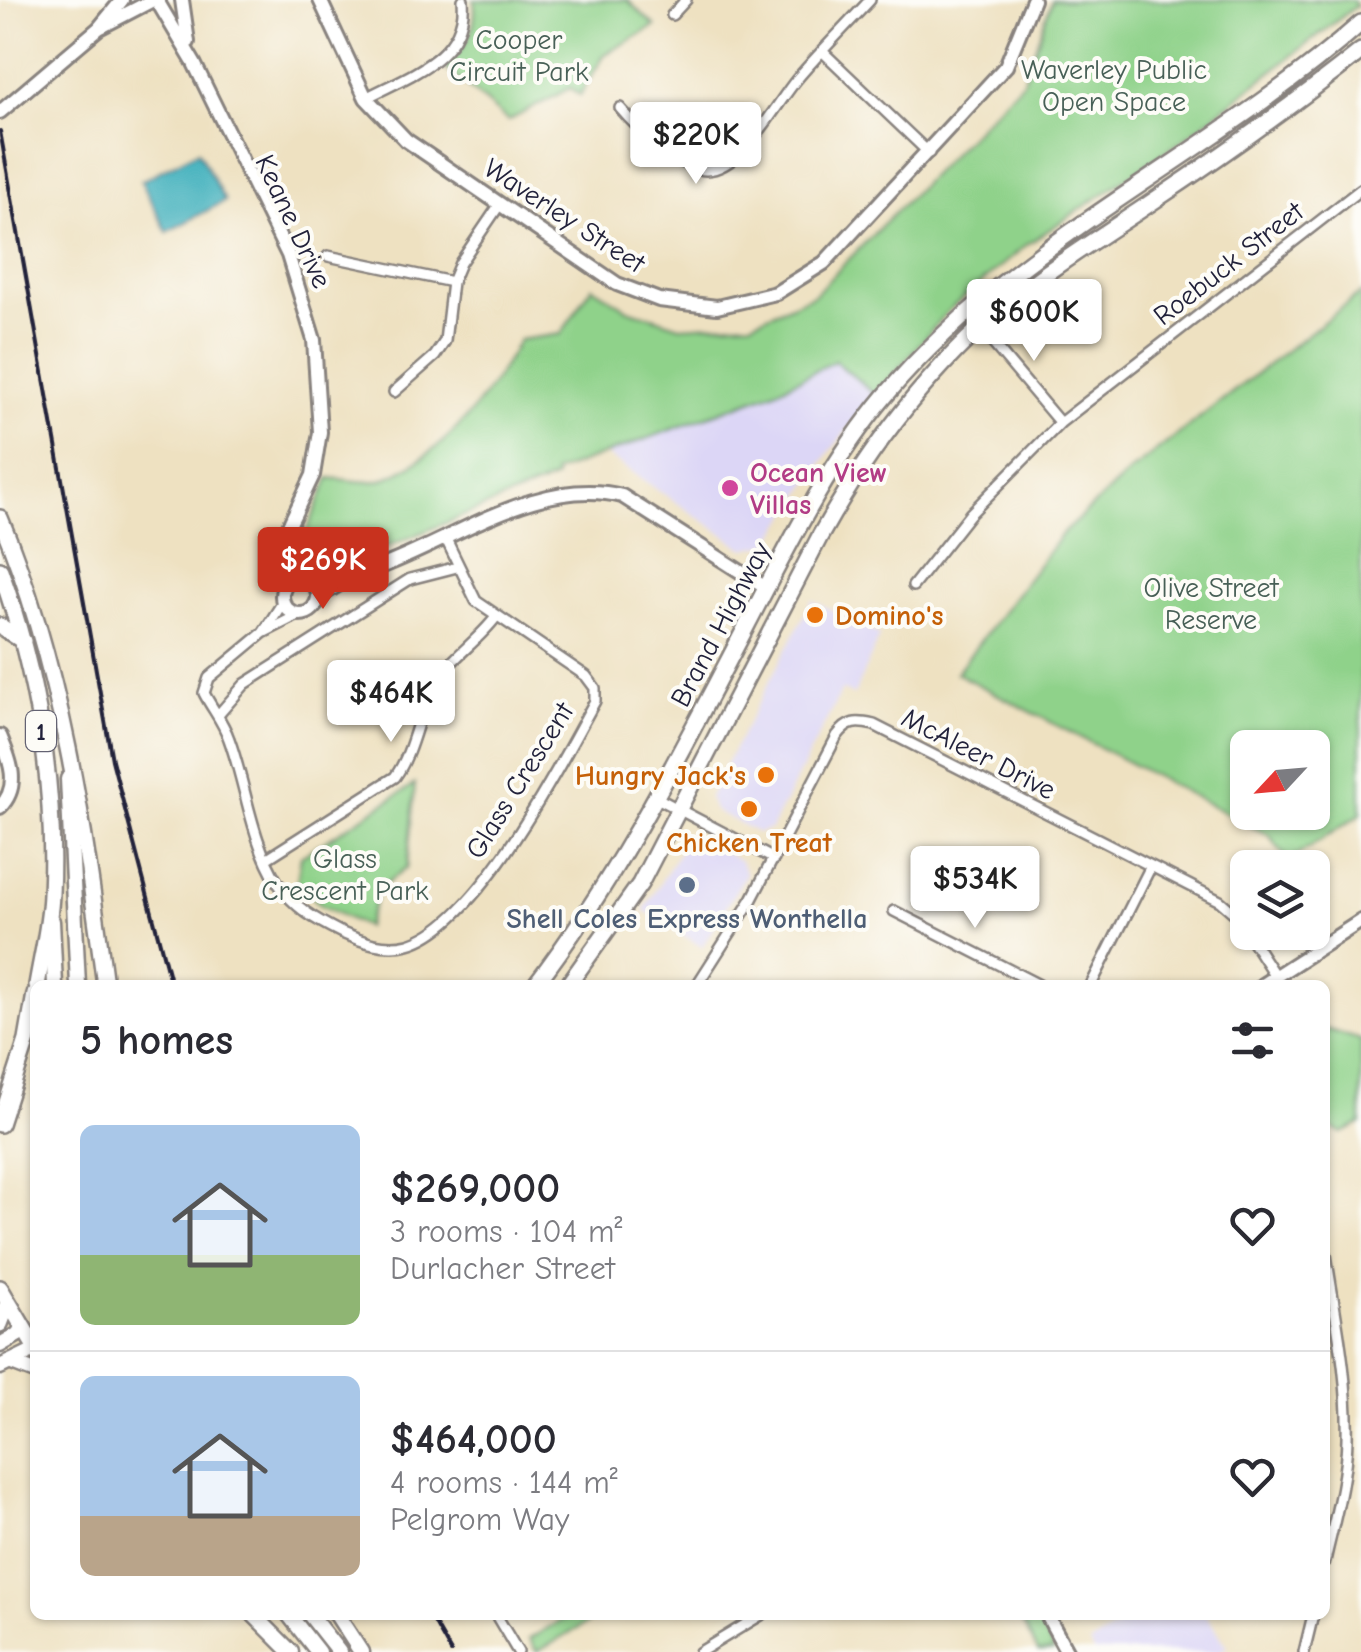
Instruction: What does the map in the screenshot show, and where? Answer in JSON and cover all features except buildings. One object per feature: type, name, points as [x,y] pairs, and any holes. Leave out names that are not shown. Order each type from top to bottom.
[{"type":"highway","name":"Brand Highway","points":[[539,980],[594,904],[657,798],[766,588],[848,446],[896,383],[966,310],[1052,242],[1181,157],[1355,28]]},
{"type":"highway","name":"Brand Highway","points":[[572,980],[640,884],[851,480],[899,414],[980,328],[1069,257],[1232,148],[1360,55]]},
{"type":"highway","name":"1","points":[[0,518],[45,641],[80,807],[104,980]]},
{"type":"highway","name":"1","points":[[0,570],[23,642],[46,761],[52,896],[37,980]]},
{"type":"highway","points":[[0,626],[23,642]]},
{"type":"highway","points":[[0,1124],[30,1023]]},
{"type":"highway","points":[[0,1324],[4,1296]]},
{"type":"highway","points":[[4,1296],[30,1327]]},
{"type":"main road","points":[[65,743],[78,980]]},
{"type":"main road","points":[[52,896],[55,980]]},
{"type":"main road","points":[[0,1345],[30,1327]]},
{"type":"main road","points":[[5,1365],[30,1351]]},
{"type":"main road","points":[[5,1365],[30,1371]]},
{"type":"main road","points":[[259,1620],[291,1652]]},
{"type":"main road","points":[[293,1620],[318,1652]]},
{"type":"main road","points":[[314,1620],[338,1652]]},
{"type":"main road","points":[[340,1620],[361,1652]]},
{"type":"street","points":[[0,112],[99,28],[122,0]]},
{"type":"street","points":[[99,28],[153,2],[179,0]]},
{"type":"street","name":"Keane Drive","points":[[179,0],[194,62]]},
{"type":"street","name":"Waverley Street","points":[[320,0],[366,98],[406,140],[617,284],[659,300],[717,307],[776,294],[824,264],[1006,66],[1033,0]]},
{"type":"street","points":[[366,98],[432,64],[447,50],[460,28],[463,0]]},
{"type":"street","points":[[672,15],[686,0]]},
{"type":"street","points":[[620,108],[638,130],[692,167],[708,170],[723,166],[755,138],[870,0]]},
{"type":"street","name":"Keane Drive","points":[[153,2],[194,62],[288,255],[314,340],[320,432],[313,475],[286,532],[286,585]]},
{"type":"street","points":[[1355,28],[1360,55]]},
{"type":"street","points":[[823,52],[929,153]]},
{"type":"street","name":"Roebuck Street","points":[[913,586],[970,514],[1060,423],[1361,189]]},
{"type":"street","points":[[394,392],[436,356],[445,340],[452,282],[500,204]]},
{"type":"street","points":[[328,256],[452,282]]},
{"type":"street","points":[[980,328],[1060,423]]},
{"type":"street","points":[[263,633],[312,609],[318,597],[354,574],[537,502],[597,490],[622,496],[786,600]]},
{"type":"street","points":[[293,523],[292,544],[306,580],[318,597]]},
{"type":"street","name":"Glass Crescent","points":[[263,633],[209,678],[204,693],[219,714],[266,859],[288,898],[310,918],[360,940],[385,946],[407,944],[432,934],[454,916],[502,856],[543,795],[594,701],[595,688],[586,676],[476,601],[446,538]]},
{"type":"street","points":[[219,714],[245,684],[410,579],[457,567]]},
{"type":"street","points":[[263,633],[283,602],[286,585],[329,574],[354,574]]},
{"type":"street","points":[[283,602],[300,614]]},
{"type":"street","points":[[266,859],[395,776],[405,763],[436,682],[478,642],[496,617]]},
{"type":"street","name":"McAleer Drive","points":[[700,980],[774,860],[837,736],[845,725],[858,721],[874,724],[1228,908],[1275,976]]},
{"type":"street","points":[[0,736],[14,776],[10,797],[0,807]]},
{"type":"street","points":[[657,798],[774,860]]},
{"type":"street","points":[[1094,980],[1151,866]]},
{"type":"street","points":[[894,911],[1029,980]]},
{"type":"street","points":[[1269,980],[1361,921]]},
{"type":"street","points":[[1330,1282],[1346,1396],[1347,1439],[1330,1538]]},
{"type":"street","points":[[499,1620],[518,1652]]},
{"type":"street","points":[[700,1652],[753,1620]]},
{"type":"street","points":[[1050,1620],[1067,1652]]},
{"type":"street","points":[[1304,1652],[1312,1620]]},
{"type":"shaded area","name":"Ocean View Villas","points":[[835,361],[876,395],[828,454],[769,544],[745,549],[605,454],[773,392]]},
{"type":"shaded area","points":[[812,600],[880,635],[854,695],[842,690],[771,829],[758,833],[714,810],[709,797]]},
{"type":"shaded area","points":[[698,839],[741,861],[746,874],[702,947],[644,910],[684,844]]},
{"type":"shaded area","points":[[1126,1620],[1209,1620],[1227,1646],[1219,1652],[1094,1652],[1090,1644]]},
{"type":"green space","name":"Cooper Circuit Park","points":[[474,0],[627,0],[655,26],[604,55],[580,95],[570,88],[508,121],[444,67],[468,38],[474,20]]},
{"type":"green space","name":"Waverley Public Open Space","points":[[1052,0],[1353,0],[1356,6],[1179,143],[1025,246],[949,310],[876,395],[835,361],[773,392],[554,473],[556,478],[362,557],[317,550],[306,533],[329,478],[378,481],[427,454],[479,402],[519,340],[561,334],[592,287],[628,309],[680,326],[752,322],[814,295],[1024,80]]},
{"type":"green space","name":"Olive Street Reserve","points":[[1361,293],[1361,814],[1305,850],[1280,850],[1270,836],[1258,830],[1330,830],[1330,730],[1230,730],[1230,815],[956,673],[1062,534],[1132,470]]},
{"type":"green space","name":"Glass Crescent Park","points":[[415,784],[407,867],[379,889],[366,927],[321,905],[297,882],[301,856]]},
{"type":"green space","points":[[1330,1031],[1361,1040],[1361,1124],[1342,1133],[1330,1127]]},
{"type":"green space","points":[[561,1620],[592,1620],[537,1652],[529,1639]]},
{"type":"green space","points":[[1021,1620],[1038,1620],[1054,1651],[1038,1652]]},
{"type":"water","points":[[198,151],[225,201],[167,232],[141,181]]},
{"type":"railway","points":[[0,131],[112,760],[170,980]]},
{"type":"railway","points":[[433,1620],[451,1652]]},
{"type":"place","name":"Ocean View Villas","points":[[730,488]]},
{"type":"place","name":"Domino's","points":[[815,615]]},
{"type":"place","name":"Hungry Jack's","points":[[766,775]]},
{"type":"place","name":"Chicken Treat","points":[[749,809]]},
{"type":"place","name":"Shell Coles Express Wonthella","points":[[687,885]]}]
